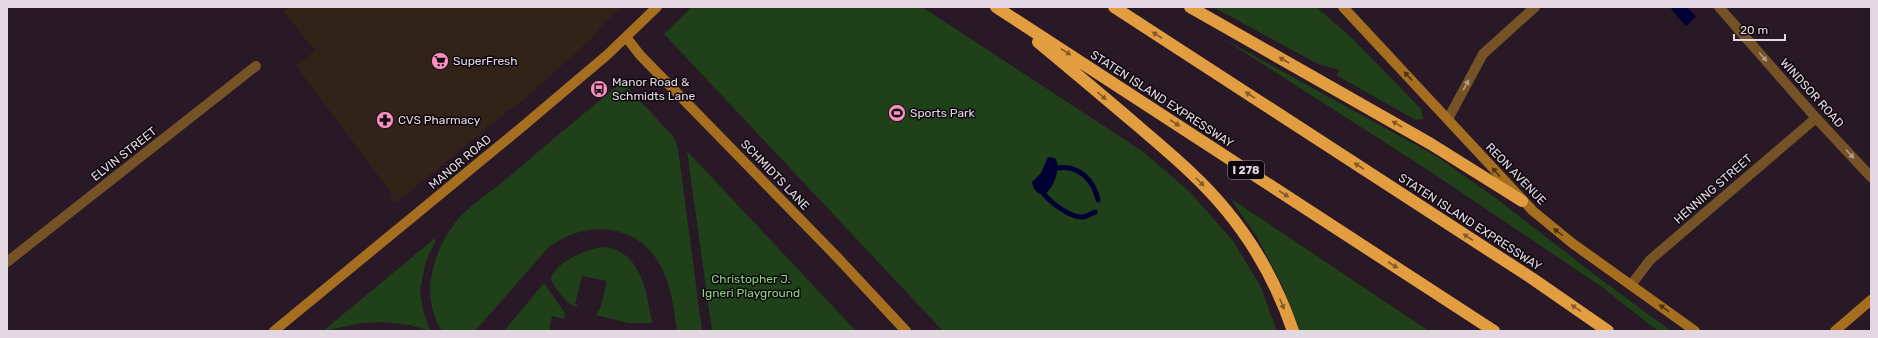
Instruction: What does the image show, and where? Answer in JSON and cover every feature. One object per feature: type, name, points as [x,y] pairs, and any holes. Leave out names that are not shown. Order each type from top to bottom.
[{"type":"highway","name":"STATEN ISLAND EXPRESSWAY","points":[[1114,7],[1527,275],[1608,331]]},
{"type":"highway","points":[[1190,7],[1438,148],[1522,201]]},
{"type":"highway","name":"STATEN ISLAND EXPRESSWAY","points":[[997,8],[1494,331]]},
{"type":"highway","points":[[997,8],[1181,163],[1211,193],[1238,226],[1261,262],[1279,297],[1293,331]]},
{"type":"street","name":"MANOR ROAD","points":[[274,331],[522,127],[607,55],[657,7]]},
{"type":"street","name":"REON AVENUE","points":[[1343,7],[1448,119],[1522,201],[1572,243],[1695,331]]},
{"type":"street","points":[[1448,119],[1483,54],[1535,7]]},
{"type":"street","name":"WINDSOR ROAD","points":[[1719,7],[1816,118],[1871,177]]},
{"type":"street","name":"SCHMIDTS LANE","points":[[626,37],[640,55],[837,257],[906,331]]},
{"type":"street","name":"ELVIN STREET","points":[[7,262],[256,66]]},
{"type":"street","name":"HENNING STREET","points":[[1631,285],[1650,260],[1816,118]]},
{"type":"street","points":[[1835,331],[1871,300]]},
{"type":"shaded area","points":[[290,7],[621,7],[604,23],[591,39],[512,110],[510,109],[397,202],[395,201],[393,203],[390,191],[296,66],[315,51],[284,12]]},
{"type":"shaded area","points":[[1673,7],[1687,7],[1696,17],[1686,26],[1671,9]]},
{"type":"shaded area","points":[[1048,157],[1055,158],[1057,162],[1057,173],[1050,189],[1042,195],[1035,190],[1032,182],[1041,173]]},
{"type":"green space","name":"Sports Park","points":[[692,7],[922,7],[1142,151],[1190,192],[1233,241],[1260,285],[1277,331],[943,331],[664,34]]},
{"type":"green space","points":[[1213,7],[1316,7],[1351,37],[1421,109],[1423,119],[1416,120],[1336,75],[1340,70],[1318,64]]},
{"type":"green space","points":[[1222,38],[1436,156],[1497,199],[1599,278],[1671,331],[1658,331],[1602,287],[1434,174]]},
{"type":"green space","points":[[620,85],[627,87],[673,136],[678,148],[702,331],[677,331],[669,287],[659,263],[649,249],[637,239],[623,233],[608,230],[592,230],[576,233],[562,239],[548,248],[475,331],[442,331],[435,317],[431,303],[430,288],[436,259],[449,231],[458,219],[474,204]]},
{"type":"green space","name":"Christopher J. Igneri Playground","points":[[687,151],[856,331],[712,331]]},
{"type":"green space","points":[[1230,198],[1429,331],[1298,331],[1282,285],[1257,237]]},
{"type":"green space","points":[[435,238],[435,242],[426,261],[420,290],[423,310],[430,331],[410,325],[383,322],[362,323],[323,331]]},
{"type":"green space","points":[[602,247],[615,250],[626,256],[634,264],[640,274],[648,299],[652,323],[628,323],[596,315],[598,310],[600,310],[607,281],[582,276],[575,304],[578,305],[578,307],[570,304],[554,285],[551,277],[560,266],[581,253]]},
{"type":"green space","points":[[544,283],[565,313],[564,319],[552,316],[549,331],[504,331]]},
{"type":"waterway","points":[[1057,168],[1065,167],[1079,171],[1093,186],[1098,200]]},
{"type":"waterway","points":[[1044,194],[1051,202],[1067,213],[1078,217],[1088,216],[1095,212]]},
{"type":"place","name":"SuperFresh","points":[[440,61]]},
{"type":"place","name":"Manor Road & Schmidts Lane","points":[[599,89]]},
{"type":"place","name":"Sports Park","points":[[897,113]]},
{"type":"place","name":"CVS Pharmacy","points":[[385,120]]}]
